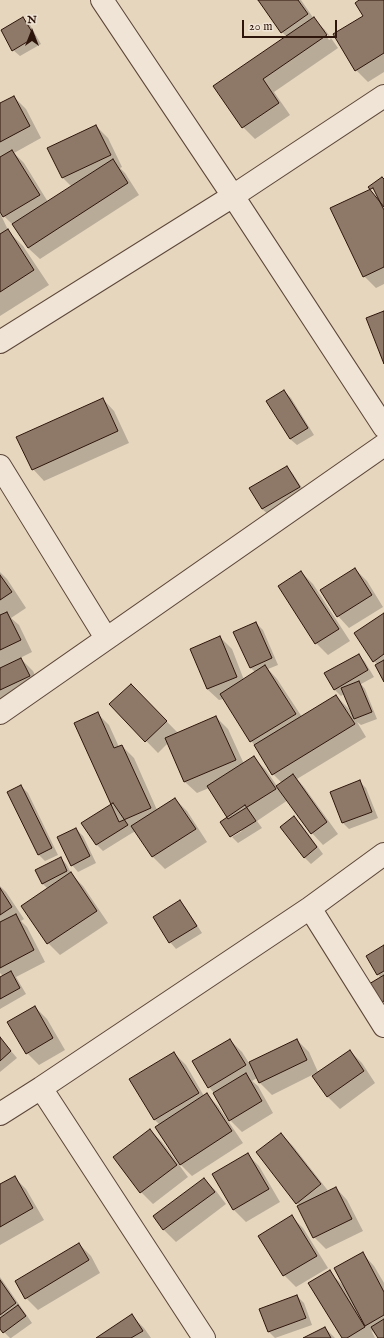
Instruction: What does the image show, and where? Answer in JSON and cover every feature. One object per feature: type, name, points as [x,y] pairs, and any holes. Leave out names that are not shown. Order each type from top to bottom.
[{"type":"street","points":[[102,0],[233,196],[384,427]]},
{"type":"street","points":[[0,342],[233,196],[384,96]]},
{"type":"street","points":[[0,713],[384,445]]},
{"type":"street","points":[[0,466],[106,638]]},
{"type":"street","points":[[0,1114],[310,908],[384,854]]},
{"type":"street","points":[[310,908],[384,1026]]},
{"type":"street","points":[[41,1088],[204,1338]]},
{"type":"building","points":[[258,0],[298,0],[308,14],[281,33]]},
{"type":"building","points":[[359,0],[384,0],[384,53],[355,71],[333,34],[363,16],[355,3]]},
{"type":"building","points":[[23,17],[35,37],[12,51],[1,30]]},
{"type":"building","points":[[314,17],[327,35],[263,79],[279,103],[242,128],[213,86]]},
{"type":"building","points":[[14,96],[30,126],[0,142],[0,103]]},
{"type":"building","points":[[96,125],[111,155],[62,178],[47,148]]},
{"type":"building","points":[[12,150],[40,195],[3,217],[0,212],[0,157]]},
{"type":"building","points":[[113,159],[128,183],[28,248],[12,224]]},
{"type":"building","points":[[382,177],[384,179],[384,207],[368,187]]},
{"type":"building","points":[[373,188],[384,210],[384,267],[363,277],[330,208]]},
{"type":"building","points":[[8,229],[34,270],[0,292],[0,234]]},
{"type":"building","points":[[384,311],[384,364],[366,318]]},
{"type":"building","points":[[284,390],[308,428],[290,439],[266,401]]},
{"type":"building","points":[[103,398],[118,431],[32,470],[16,437]]},
{"type":"building","points":[[287,466],[300,487],[262,509],[249,488]]},
{"type":"building","points":[[355,568],[372,595],[337,617],[320,590]]},
{"type":"building","points":[[301,571],[339,629],[315,644],[278,586]]},
{"type":"building","points":[[0,575],[12,592],[0,600]]},
{"type":"building","points":[[7,612],[21,640],[0,650],[0,615]]},
{"type":"building","points":[[384,613],[384,654],[373,662],[354,633]]},
{"type":"building","points":[[256,622],[272,658],[250,668],[233,632]]},
{"type":"building","points":[[220,636],[237,677],[207,689],[190,649]]},
{"type":"building","points":[[359,654],[368,670],[334,690],[324,673]]},
{"type":"building","points":[[21,658],[30,676],[0,690],[0,668]]},
{"type":"building","points":[[384,660],[384,682],[375,665]]},
{"type":"building","points":[[265,665],[296,714],[250,742],[220,694]]},
{"type":"building","points":[[359,681],[372,712],[354,719],[341,688]]},
{"type":"building","points":[[131,684],[167,721],[145,742],[109,704]]},
{"type":"building","points":[[336,695],[355,724],[272,775],[254,745]]},
{"type":"building","points":[[98,712],[114,748],[122,745],[151,808],[119,822],[74,723]]},
{"type":"building","points":[[216,716],[236,760],[184,782],[165,738]]},
{"type":"building","points":[[254,756],[276,789],[228,819],[207,786]]},
{"type":"building","points":[[293,774],[327,822],[311,834],[276,786]]},
{"type":"building","points":[[360,780],[372,812],[342,823],[330,792]]},
{"type":"building","points":[[21,785],[52,848],[38,855],[7,792]]},
{"type":"building","points":[[175,798],[196,829],[152,857],[131,826]]},
{"type":"building","points":[[113,803],[128,825],[96,845],[81,823]]},
{"type":"building","points":[[245,805],[256,821],[230,837],[220,822]]},
{"type":"building","points":[[294,816],[317,847],[304,858],[280,827]]},
{"type":"building","points":[[76,828],[90,856],[71,866],[57,837]]},
{"type":"building","points":[[61,857],[67,871],[42,884],[35,870]]},
{"type":"building","points":[[71,872],[97,911],[47,944],[21,906]]},
{"type":"building","points":[[0,888],[12,907],[0,915]]},
{"type":"building","points":[[180,900],[197,926],[169,943],[153,917]]},
{"type":"building","points":[[16,914],[34,950],[0,968],[0,922]]},
{"type":"building","points":[[384,945],[384,971],[377,975],[366,956]]},
{"type":"building","points":[[11,971],[20,988],[0,999],[0,977]]},
{"type":"building","points":[[384,975],[384,1001],[371,1009],[359,990]]},
{"type":"building","points":[[35,1006],[53,1038],[26,1054],[7,1022]]},
{"type":"building","points":[[0,1037],[11,1051],[0,1061]]},
{"type":"building","points":[[230,1039],[246,1065],[208,1088],[192,1061]]},
{"type":"building","points":[[297,1039],[307,1060],[259,1083],[249,1062]]},
{"type":"building","points":[[350,1050],[364,1071],[327,1097],[312,1076]]},
{"type":"building","points":[[174,1052],[199,1093],[154,1120],[129,1079]]},
{"type":"building","points":[[246,1073],[262,1101],[229,1121],[213,1093]]},
{"type":"building","points":[[207,1093],[232,1131],[180,1165],[155,1127]]},
{"type":"building","points":[[150,1129],[177,1165],[140,1193],[113,1157]]},
{"type":"building","points":[[281,1133],[321,1184],[296,1204],[256,1152]]},
{"type":"building","points":[[248,1153],[269,1189],[233,1210],[212,1174]]},
{"type":"building","points":[[15,1176],[33,1208],[0,1227],[0,1184]]},
{"type":"building","points":[[204,1178],[215,1192],[163,1230],[153,1216]]},
{"type":"building","points":[[336,1187],[352,1219],[313,1238],[297,1206]]},
{"type":"building","points":[[292,1215],[317,1256],[283,1276],[258,1236]]},
{"type":"building","points":[[79,1243],[89,1260],[25,1299],[15,1281]]},
{"type":"building","points":[[363,1252],[384,1292],[384,1315],[365,1326],[334,1268]]},
{"type":"building","points":[[330,1270],[365,1327],[347,1338],[342,1338],[308,1283]]},
{"type":"building","points":[[0,1280],[16,1303],[0,1315]]},
{"type":"building","points":[[297,1295],[306,1318],[268,1332],[259,1309]]},
{"type":"building","points":[[18,1305],[26,1316],[3,1333],[0,1329],[0,1318]]},
{"type":"building","points":[[132,1314],[143,1331],[131,1338],[96,1338]]},
{"type":"building","points":[[384,1319],[384,1338],[378,1338],[371,1327]]},
{"type":"building","points":[[325,1327],[331,1338],[303,1338]]}]
